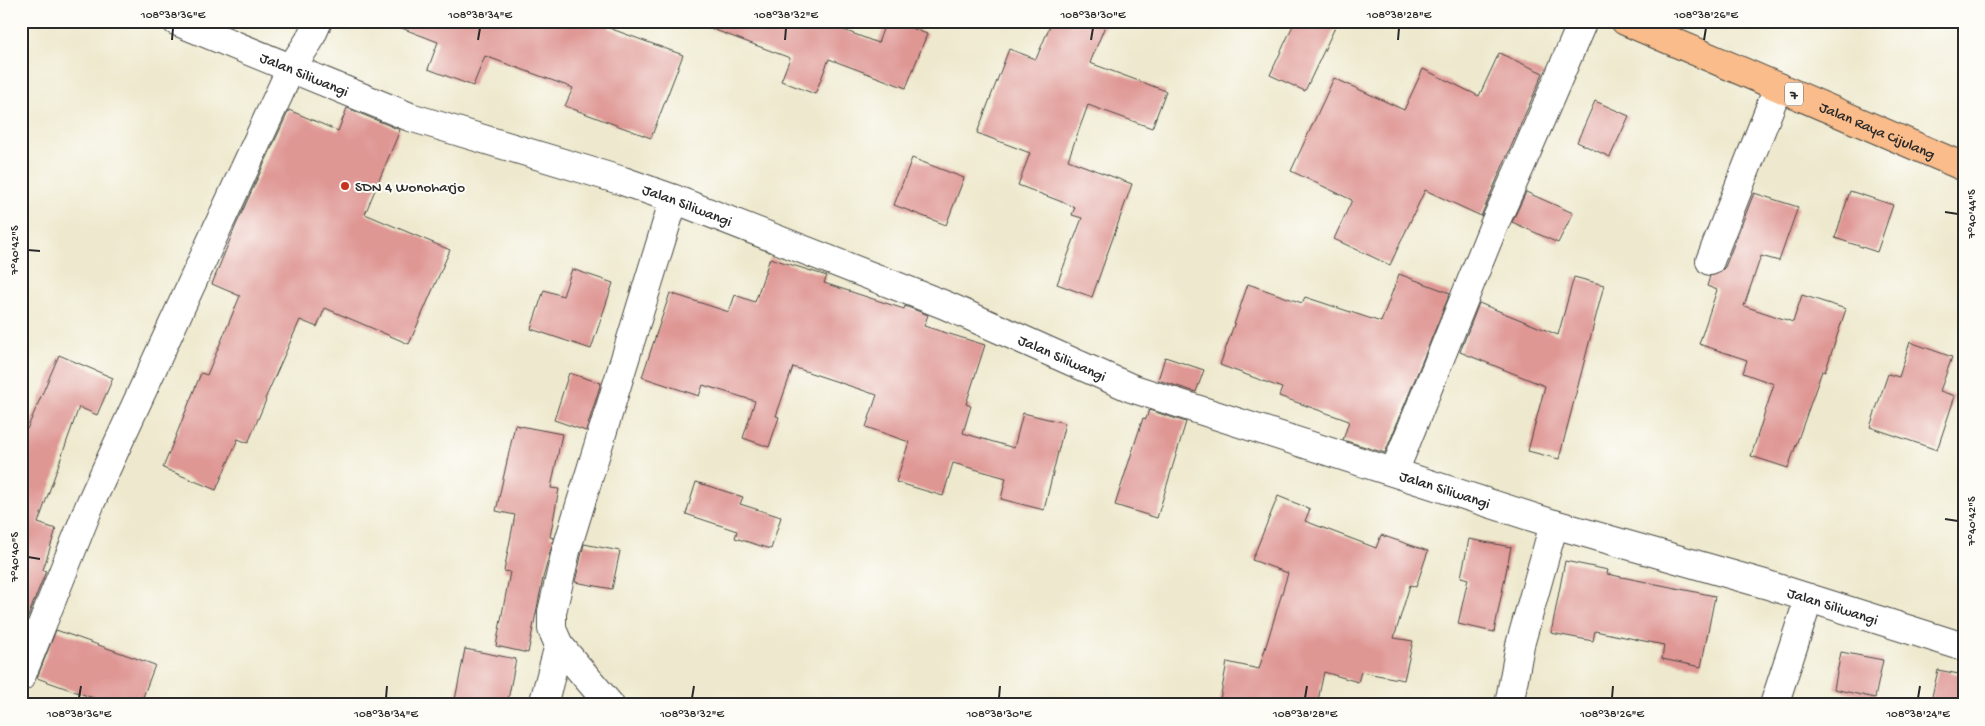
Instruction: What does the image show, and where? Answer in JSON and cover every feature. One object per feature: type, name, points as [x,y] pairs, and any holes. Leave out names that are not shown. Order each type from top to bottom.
[{"type":"highway","name":"Jalan Raya Cijulang","points":[[1625,21],[1964,167]]},
{"type":"street","name":"Jalan Siliwangi","points":[[176,21],[410,117],[623,181],[674,199],[945,305],[1131,388],[1554,524],[1809,598],[1964,647]]},
{"type":"street","points":[[21,677],[91,502],[291,68],[309,41],[318,21]]},
{"type":"street","points":[[1394,472],[1494,225],[1582,21]]},
{"type":"street","points":[[1710,261],[1778,87]]},
{"type":"street","points":[[610,705],[558,645],[552,629],[552,612],[566,550],[674,199]]},
{"type":"street","points":[[1509,705],[1520,645],[1554,524]]},
{"type":"street","points":[[1774,705],[1809,598]]},
{"type":"street","points":[[543,705],[558,645]]},
{"type":"building","points":[[391,21],[612,21],[609,28],[683,55],[651,138],[565,106],[573,88],[485,56],[473,86],[428,69],[438,42],[391,24]]},
{"type":"building","points":[[700,21],[820,21],[878,43],[886,21],[894,21],[927,34],[906,88],[829,59],[815,94],[781,81],[790,58],[699,24]]},
{"type":"building","points":[[1052,21],[1107,21],[1090,63],[1166,91],[1152,128],[1088,105],[1068,160],[1132,184],[1092,297],[1057,284],[1082,218],[1072,215],[1075,207],[1018,185],[1030,153],[977,133],[1009,49],[1036,59]]},
{"type":"building","points":[[1295,21],[1338,21],[1305,91],[1270,75]]},
{"type":"building","points":[[1499,53],[1543,73],[1481,216],[1425,190],[1390,265],[1334,239],[1352,200],[1291,171],[1334,78],[1404,110],[1423,69],[1479,96]]},
{"type":"building","points":[[1595,101],[1629,116],[1610,157],[1577,142]]},
{"type":"building","points":[[347,108],[400,130],[365,214],[450,250],[409,344],[325,308],[317,327],[300,320],[248,443],[238,439],[216,490],[163,468],[201,373],[207,375],[240,296],[212,284],[236,225],[289,110],[338,131]]},
{"type":"building","points":[[912,158],[964,178],[946,225],[894,205]]},
{"type":"building","points":[[1850,191],[1893,205],[1877,252],[1835,238]]},
{"type":"building","points":[[1526,192],[1573,213],[1558,243],[1512,222]]},
{"type":"building","points":[[1754,193],[1798,207],[1779,261],[1761,256],[1744,306],[1793,322],[1802,295],[1846,309],[1825,372],[1822,371],[1788,468],[1751,456],[1774,384],[1743,373],[1747,360],[1699,344],[1717,290],[1707,286],[1710,276],[1719,273],[1725,267]]},
{"type":"building","points":[[770,258],[827,276],[824,283],[904,309],[905,306],[928,315],[924,326],[985,345],[966,404],[971,406],[963,433],[1014,448],[1023,413],[1065,423],[1044,510],[1001,499],[1006,478],[953,463],[943,496],[896,482],[909,442],[866,427],[877,395],[793,367],[776,416],[779,417],[769,447],[743,438],[755,401],[703,385],[699,396],[642,377],[670,293],[729,312],[735,295],[755,302]]},
{"type":"building","points":[[572,269],[613,283],[591,349],[531,329],[544,290],[563,296]]},
{"type":"building","points":[[1399,274],[1450,293],[1385,453],[1343,440],[1349,421],[1279,396],[1282,388],[1220,365],[1248,284],[1302,303],[1305,297],[1381,322]]},
{"type":"building","points":[[1574,277],[1604,285],[1559,459],[1528,451],[1545,386],[1460,352],[1479,303],[1558,335]]},
{"type":"building","points":[[1910,342],[1952,357],[1940,391],[1955,396],[1937,450],[1870,427],[1888,374],[1899,377]]},
{"type":"building","points":[[59,355],[113,378],[97,415],[79,407],[38,523],[56,529],[43,570],[46,571],[21,634],[21,426],[27,429]]},
{"type":"building","points":[[1165,357],[1204,370],[1196,392],[1158,380]]},
{"type":"building","points":[[569,373],[601,383],[586,431],[554,420]]},
{"type":"building","points":[[1149,410],[1186,422],[1157,518],[1115,505],[1143,418],[1146,419]]},
{"type":"building","points":[[515,425],[562,434],[551,488],[559,489],[550,537],[554,538],[543,578],[528,653],[496,646],[510,572],[504,571],[515,515],[496,511]]},
{"type":"building","points":[[696,482],[743,497],[740,504],[781,517],[771,549],[735,538],[737,531],[686,514]]},
{"type":"building","points":[[1278,496],[1310,509],[1305,521],[1376,548],[1381,535],[1428,551],[1416,587],[1410,585],[1394,638],[1413,641],[1404,680],[1361,672],[1358,682],[1324,672],[1317,705],[1219,705],[1227,662],[1259,669],[1288,573],[1252,560]]},
{"type":"building","points":[[1469,539],[1511,547],[1494,632],[1458,624],[1468,579],[1461,577]]},
{"type":"building","points":[[584,544],[620,551],[612,589],[575,582]]},
{"type":"building","points":[[1565,561],[1608,570],[1607,574],[1715,596],[1701,667],[1662,659],[1664,645],[1595,631],[1593,641],[1551,633]]},
{"type":"building","points":[[56,630],[155,665],[140,705],[113,705],[37,678]]},
{"type":"building","points":[[465,649],[516,659],[507,705],[454,705]]},
{"type":"building","points":[[1841,652],[1883,660],[1875,698],[1834,689]]},
{"type":"building","points":[[1938,670],[1964,675],[1964,705],[1930,705]]},
{"type":"place","name":"SDN 4 Wonoharjo","points":[[345,186]]}]
